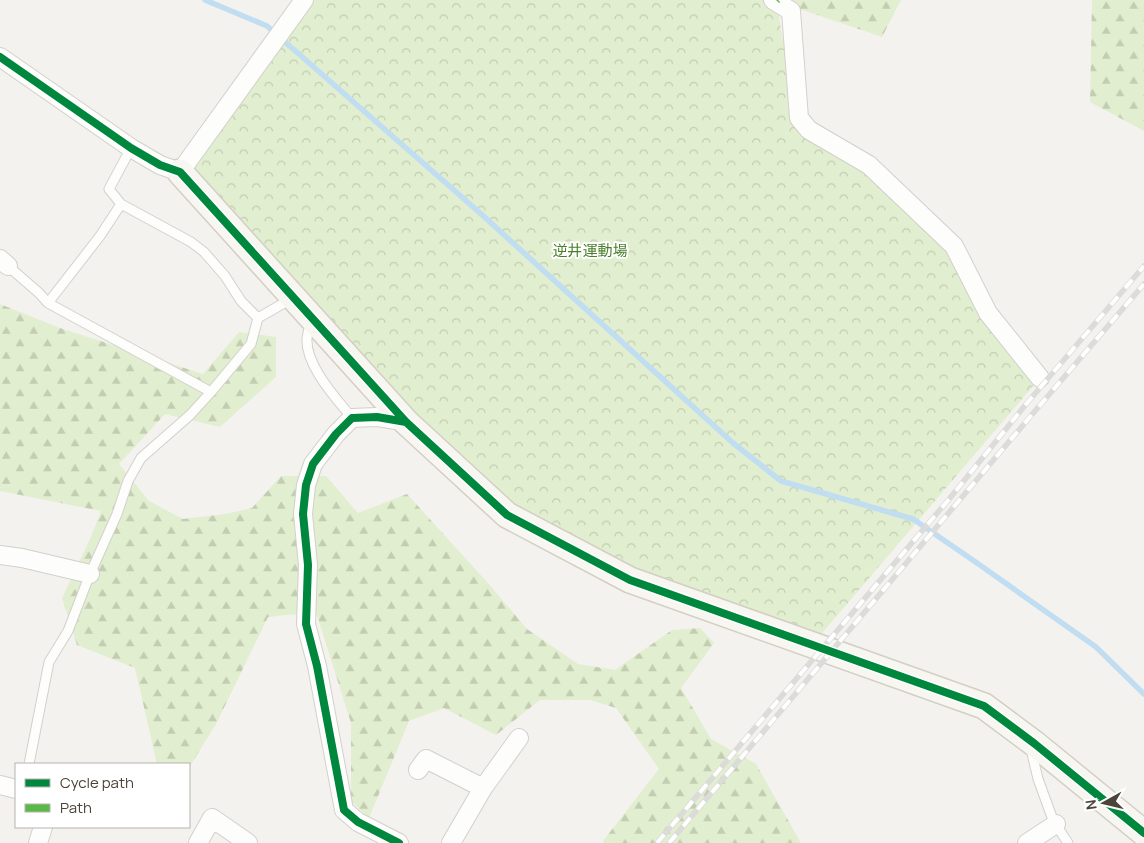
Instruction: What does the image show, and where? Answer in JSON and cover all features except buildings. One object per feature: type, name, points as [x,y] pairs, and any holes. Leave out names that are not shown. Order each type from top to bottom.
[{"type":"street","points":[[180,172],[304,0]]},
{"type":"street","points":[[773,0],[791,12],[799,118],[809,130],[869,165],[954,246],[988,313],[1040,378]]},
{"type":"street","points":[[1,59],[131,148],[160,165],[180,172],[406,422],[507,515],[630,580],[984,706],[1028,739],[1144,833]]},
{"type":"street","points":[[399,843],[379,839],[344,810],[317,666],[306,624],[308,565],[304,514],[306,485],[313,464],[336,434],[352,418],[377,417],[406,422]]},
{"type":"street","points":[[0,555],[22,558],[90,574]]},
{"type":"street","points":[[451,843],[482,788],[519,738]]},
{"type":"street","points":[[418,770],[426,759],[482,788]]},
{"type":"street","points":[[0,785],[15,789]]},
{"type":"street","points":[[198,843],[212,818],[248,843]]},
{"type":"street","points":[[1027,843],[1056,824]]},
{"type":"street","points":[[38,843],[44,828]]},
{"type":"lane","points":[[131,148],[109,189],[121,204],[191,242],[204,252],[225,276],[241,301],[258,318]]},
{"type":"lane","points":[[48,303],[100,236],[121,204]]},
{"type":"lane","points":[[4,263],[48,303],[211,392]]},
{"type":"lane","points":[[29,763],[49,662],[68,631],[90,574],[117,514],[128,481],[141,458],[190,415],[211,392],[251,344],[258,318],[293,298]]},
{"type":"lane","points":[[312,318],[307,339],[310,358],[327,386],[352,418]]},
{"type":"lane","points":[[1028,739],[1038,779],[1053,820],[1068,843]]},
{"type":"green space","name":"逆井運動場","points":[[309,0],[777,1],[782,37],[809,130],[869,165],[954,246],[1040,378],[812,645],[507,515],[180,172]]},
{"type":"green space","points":[[773,0],[901,0],[882,37]]},
{"type":"green space","points":[[1092,0],[1144,0],[1144,131],[1090,102]]},
{"type":"green space","points":[[0,304],[60,328],[203,374],[239,332],[276,337],[276,377],[220,427],[165,414],[119,464],[149,501],[183,519],[225,514],[252,508],[281,476],[326,476],[358,513],[407,494],[527,629],[578,664],[615,670],[672,630],[700,628],[714,643],[681,688],[711,739],[756,764],[801,843],[604,843],[603,841],[659,769],[616,708],[590,700],[540,700],[496,735],[444,708],[409,721],[369,818],[351,801],[351,723],[316,612],[268,617],[216,724],[190,766],[190,763],[157,763],[135,668],[77,645],[62,598],[91,537],[101,511],[0,491]]},
{"type":"waterway","points":[[205,0],[267,26],[480,213],[733,443],[781,481],[913,519],[1096,647],[1144,694]]},
{"type":"railway","points":[[657,843],[1144,266]]},
{"type":"railway","points":[[669,843],[1144,284]]},
{"type":"cycle path","points":[[0,57],[131,148],[160,165],[180,172],[406,422],[507,515],[630,580],[984,706],[1035,744],[1144,833]]},
{"type":"cycle path","points":[[399,843],[358,822],[344,810],[317,666],[306,624],[308,565],[303,514],[306,485],[313,464],[336,434],[352,418],[377,417],[406,422]]}]
